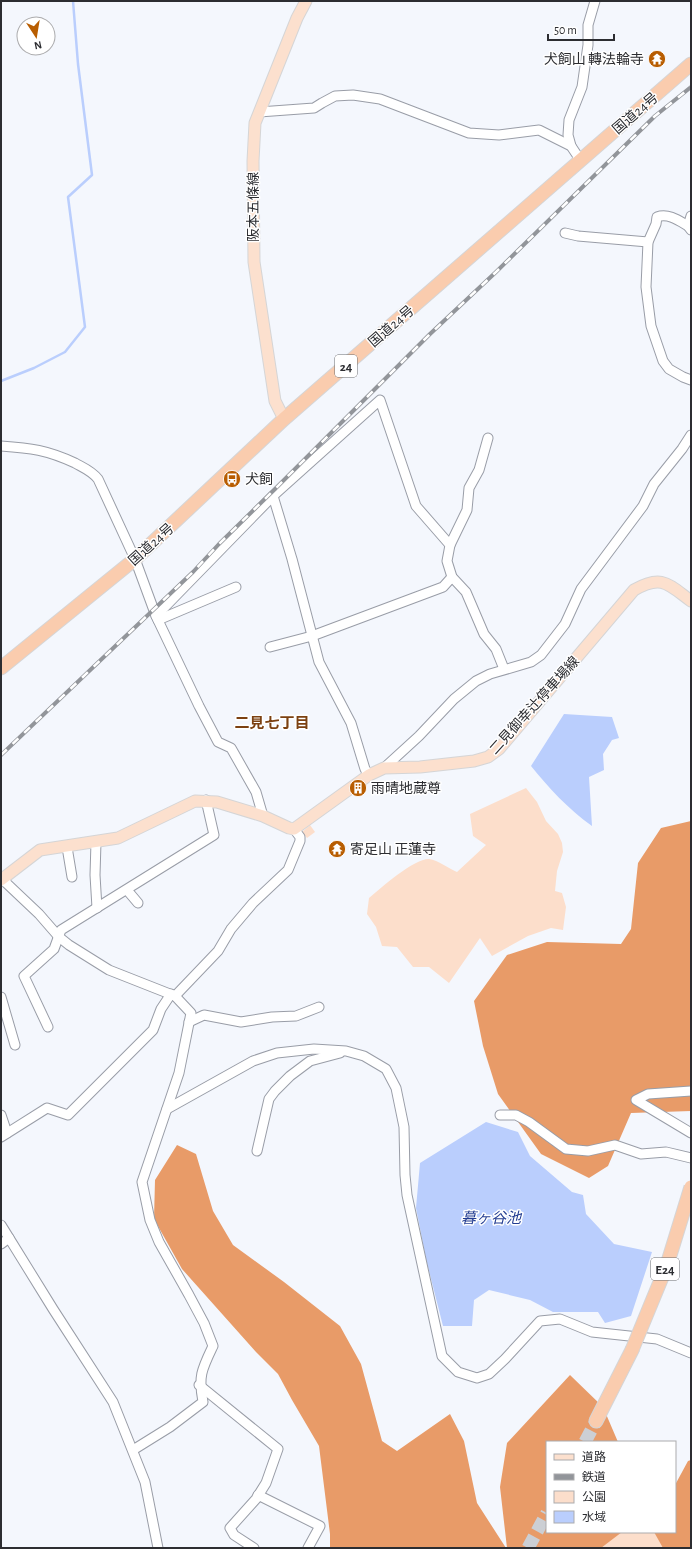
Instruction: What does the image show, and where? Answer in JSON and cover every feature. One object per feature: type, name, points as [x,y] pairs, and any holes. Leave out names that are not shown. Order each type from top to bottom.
[{"type":"highway","name":"国道24号","points":[[1,668],[135,559],[284,419],[691,64]]},
{"type":"highway","name":"E24","points":[[596,1421],[632,1350],[667,1265],[691,1187]]},
{"type":"main road","name":"阪本五條線","points":[[284,419],[275,401],[254,262],[253,161],[255,123],[296,18],[306,1]]},
{"type":"main road","name":"二見御幸辻停車場線","points":[[294,829],[369,775],[384,768],[474,761],[488,757],[499,748],[634,590],[653,581],[661,582],[691,601]]},
{"type":"main road","points":[[2,879],[40,850],[68,847],[118,838],[195,801],[206,800],[217,802],[263,816],[294,829]]},
{"type":"street","points":[[580,160],[571,146],[568,135],[569,120],[582,87],[588,45],[588,25],[595,1]]},
{"type":"street","points":[[259,112],[314,108],[335,96],[352,95],[380,99],[469,133],[499,135],[539,130],[571,146]]},
{"type":"street","points":[[691,216],[689,228],[673,218],[662,216],[657,217],[656,224],[648,242],[646,287],[651,326],[664,361],[669,369],[691,380]]},
{"type":"street","points":[[565,233],[578,236],[648,242]]},
{"type":"street","points":[[157,618],[273,496],[380,400],[416,506],[450,545]]},
{"type":"street","points":[[384,768],[419,736],[454,699],[476,681],[504,669],[531,662],[541,655],[565,624],[581,589],[643,506],[654,484],[682,449],[691,435]]},
{"type":"street","points":[[488,438],[479,470],[469,488],[467,510],[450,545],[447,561],[452,578],[466,592],[484,634],[496,649],[504,669]]},
{"type":"street","points":[[1,446],[34,448],[46,451],[93,472],[106,494],[135,559],[157,618],[218,742],[231,748],[256,792],[263,816]]},
{"type":"street","points":[[273,496],[319,662],[351,723],[365,769],[369,775]]},
{"type":"street","points":[[270,647],[312,636],[443,587],[452,578]]},
{"type":"street","points":[[157,618],[236,587]]},
{"type":"street","points":[[48,1027],[24,976],[54,949],[61,930],[214,835],[206,800]]},
{"type":"street","points":[[1,1115],[4,1135],[47,1108],[68,1114],[153,1030],[161,1008],[218,951],[231,929],[253,903],[288,870],[300,841],[300,837],[294,829]]},
{"type":"street","points":[[96,842],[95,875],[97,908]]},
{"type":"street","points":[[68,847],[72,877]]},
{"type":"street","points":[[2,879],[69,945],[109,970],[173,995],[191,1014],[178,1073],[142,1182],[150,1220],[159,1242],[204,1323],[213,1346],[203,1367],[200,1385],[203,1402],[170,1427],[133,1450]]},
{"type":"street","points":[[127,890],[138,903]]},
{"type":"street","points":[[1,997],[15,1044]]},
{"type":"street","points":[[189,1022],[204,1015],[240,1022],[272,1017],[296,1016],[319,1007]]},
{"type":"street","points":[[167,1109],[253,1061],[277,1053],[314,1049],[347,1052],[364,1056],[386,1069],[396,1088],[404,1127],[407,1195],[442,1356],[458,1372],[477,1378],[489,1374],[540,1322],[560,1319],[592,1332],[657,1339],[691,1353]]},
{"type":"street","points":[[257,1151],[269,1099],[275,1091],[290,1076],[310,1061],[347,1052]]},
{"type":"street","points":[[691,1090],[648,1094],[636,1100],[691,1133]]},
{"type":"street","points":[[500,1114],[516,1115],[529,1122],[566,1149],[588,1151],[615,1145],[641,1154],[666,1152],[691,1158]]},
{"type":"street","points":[[1,1224],[113,1402],[145,1482],[158,1548]]},
{"type":"street","points":[[1,1244],[9,1238]]},
{"type":"street","points":[[200,1385],[278,1449],[266,1483],[258,1495],[230,1528],[234,1535],[254,1548]]},
{"type":"street","points":[[258,1495],[320,1526],[308,1548]]},
{"type":"green space","points":[[526,788],[537,802],[546,821],[558,834],[562,843],[563,852],[557,871],[555,891],[562,893],[566,907],[563,930],[551,928],[528,936],[492,956],[480,938],[449,983],[429,967],[413,967],[397,947],[382,946],[376,927],[367,914],[369,898],[406,869],[422,860],[432,860],[457,872],[486,845],[473,836],[470,814]]},
{"type":"green space","points":[[310,825],[315,832],[307,838],[302,832]]},
{"type":"green space","points":[[569,1533],[676,1533],[691,1548],[563,1548]]},
{"type":"shaded area","points":[[691,821],[691,1111],[631,1113],[608,1166],[589,1178],[541,1154],[498,1094],[483,1046],[474,1001],[507,955],[547,942],[621,944],[631,929],[638,863],[661,828]]},
{"type":"shaded area","points":[[177,1145],[196,1154],[213,1211],[233,1245],[284,1282],[340,1326],[361,1364],[382,1441],[397,1451],[450,1414],[464,1441],[477,1503],[506,1548],[330,1548],[330,1534],[319,1446],[278,1374],[256,1352],[182,1269],[154,1219],[155,1180]]},
{"type":"shaded area","points":[[570,1375],[603,1407],[618,1441],[546,1441],[546,1533],[621,1533],[601,1548],[507,1548],[500,1487],[507,1443]]},
{"type":"shaded area","points":[[691,1460],[691,1548],[663,1548],[655,1533],[676,1533],[676,1483],[688,1461]]},
{"type":"water","points":[[564,714],[612,717],[619,738],[612,740],[603,754],[604,770],[589,777],[592,826],[559,798],[531,766]]},
{"type":"water","name":"暮ヶ谷池","points":[[486,1122],[518,1132],[530,1156],[572,1192],[583,1195],[586,1214],[614,1244],[652,1252],[631,1316],[605,1323],[598,1312],[553,1312],[530,1300],[489,1290],[474,1300],[472,1326],[443,1326],[426,1259],[416,1208],[420,1163]]},
{"type":"waterway","points":[[1,381],[34,368],[65,352],[85,327],[68,197],[92,175],[78,64],[73,1]]},
{"type":"tunnel","points":[[586,1441],[596,1421]]},
{"type":"tunnel","points":[[528,1548],[546,1515]]},
{"type":"railway","points":[[1,755],[193,572],[219,544],[430,334],[496,272],[655,116],[691,87]]},
{"type":"place","name":"犬飼山 轉法輪寺","points":[[657,59]]},
{"type":"place","name":"犬飼","points":[[232,479]]},
{"type":"place","name":"雨晴地蔵尊","points":[[358,788]]},
{"type":"place","name":"寄足山 正蓮寺","points":[[337,849]]},
{"type":"district","name":"二見七丁目","points":[[272,723]]}]
